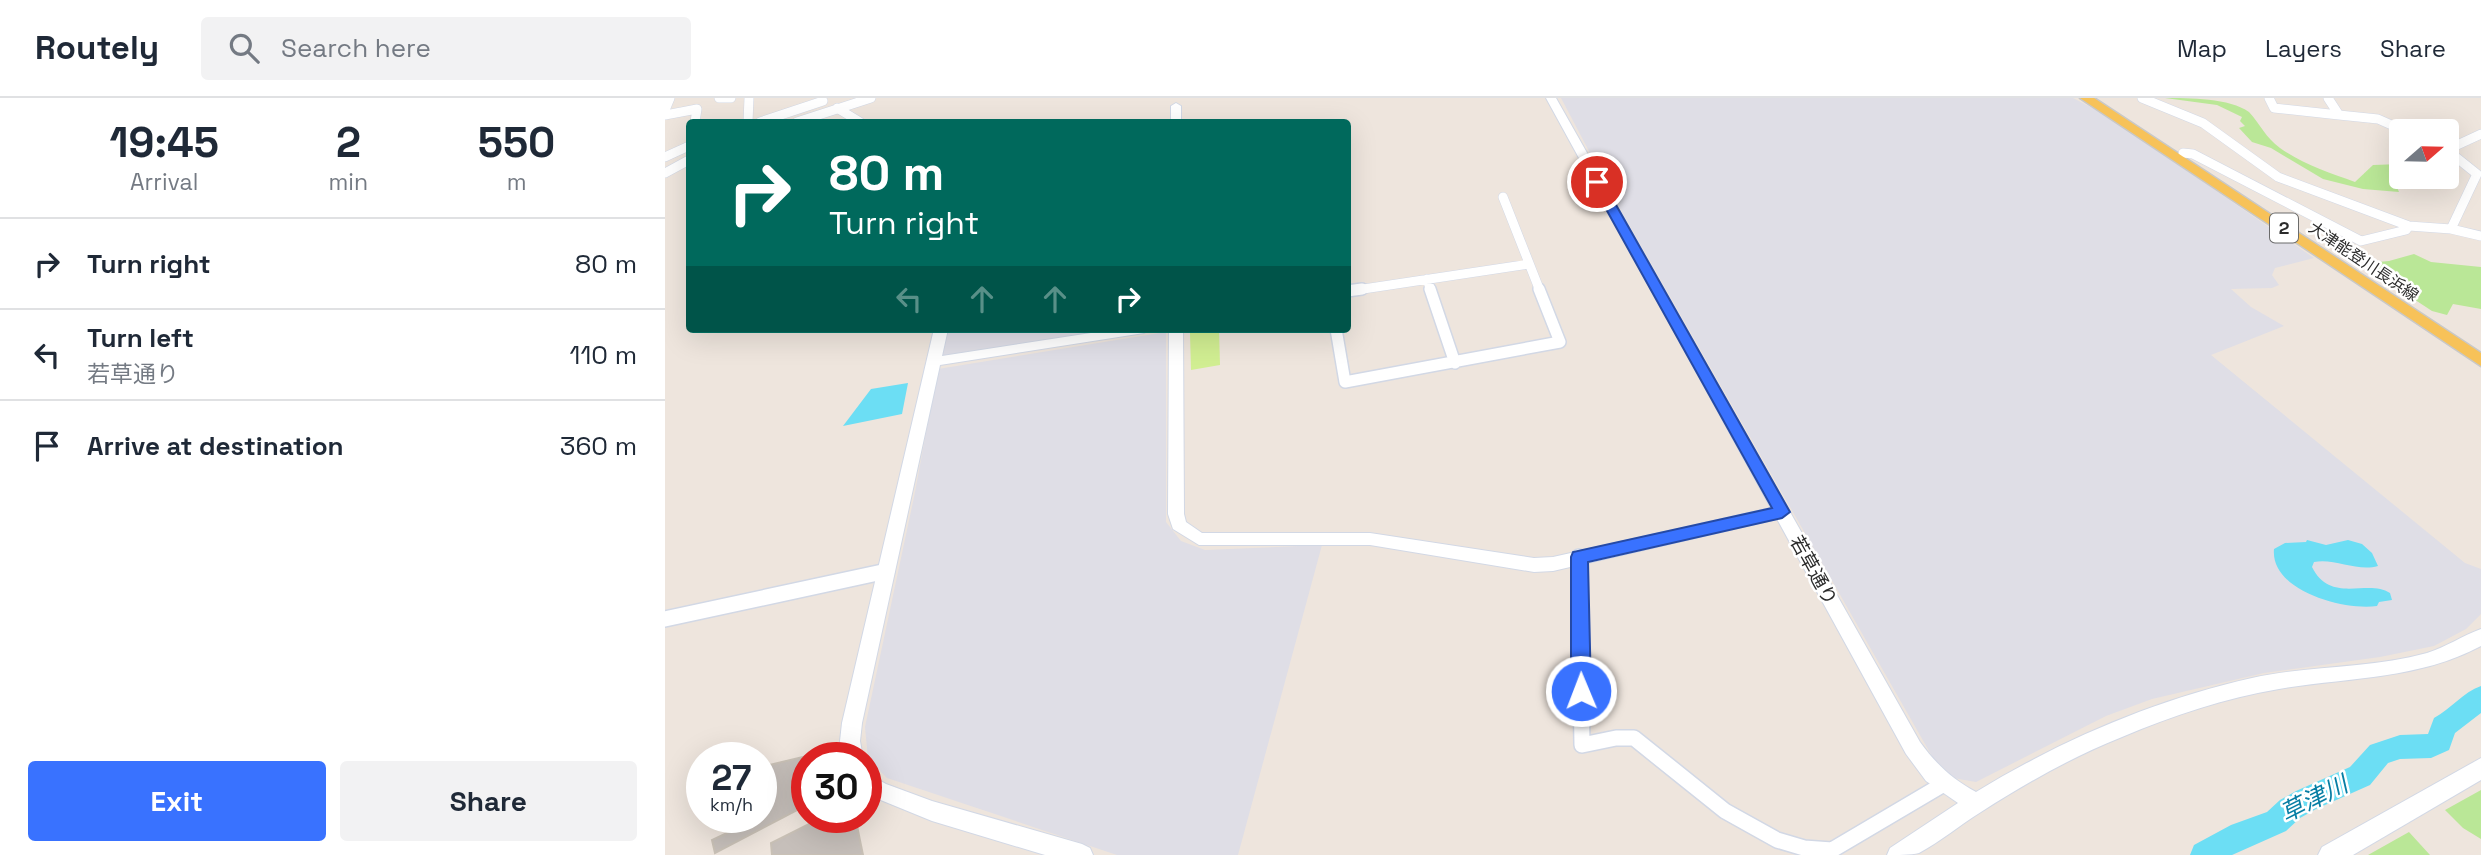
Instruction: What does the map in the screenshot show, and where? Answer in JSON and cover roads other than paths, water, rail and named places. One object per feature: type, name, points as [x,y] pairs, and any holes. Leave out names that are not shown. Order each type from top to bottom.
[{"type":"main road","name":"大津能登川長浜線","points":[[2086,98],[2217,182],[2481,361]]},
{"type":"main road","name":"大津能登川長浜線","points":[[2098,98],[2481,351]]},
{"type":"main road","points":[[2330,855],[2481,768]]},
{"type":"street","points":[[670,98],[665,112],[697,109],[695,119]]},
{"type":"street","points":[[719,98],[731,98]]},
{"type":"street","points":[[748,119],[749,98]]},
{"type":"street","points":[[806,119],[871,98]]},
{"type":"street","name":"若草通り","points":[[1551,98],[1913,748],[1930,774],[1942,785],[1976,802]]},
{"type":"street","points":[[2143,98],[2180,112],[2211,129],[2266,171],[2409,226],[2451,229],[2481,236]]},
{"type":"street","points":[[2269,98],[2274,108],[2378,119],[2389,124]]},
{"type":"street","points":[[2328,98],[2339,114]]},
{"type":"street","points":[[769,119],[823,101]]},
{"type":"street","points":[[1176,106],[1176,119]]},
{"type":"street","points":[[837,108],[855,119]]},
{"type":"street","points":[[2459,143],[2481,134]]},
{"type":"street","points":[[665,157],[686,147]]},
{"type":"street","points":[[2183,153],[2193,155],[2361,241],[2406,230],[2409,226]]},
{"type":"street","points":[[2451,229],[2477,174],[2459,161]]},
{"type":"street","points":[[665,173],[686,162]]},
{"type":"street","points":[[1337,333],[1345,382],[1560,342],[1503,197]]},
{"type":"street","points":[[1351,290],[1529,264]]},
{"type":"street","points":[[1427,279],[1455,363]]},
{"type":"street","points":[[850,742],[852,723],[940,333]]},
{"type":"street","points":[[933,362],[1119,333]]},
{"type":"street","points":[[1176,333],[1176,514],[1179,525],[1199,539],[1370,538],[1534,565],[1553,564],[1782,512]]},
{"type":"street","points":[[1579,557],[1582,745],[1616,738],[1634,738],[1739,827],[1799,851],[1818,853],[1832,850],[1942,785]]},
{"type":"street","points":[[665,619],[887,571]]},
{"type":"street","points":[[1898,855],[1976,802],[2097,737],[2144,719],[2252,687],[2425,661],[2466,647],[2481,637]]},
{"type":"street","points":[[882,792],[1082,855]]},
{"type":"water","points":[[908,383],[902,414],[843,426],[871,389]]},
{"type":"water","points":[[2307,540],[2326,545],[2348,540],[2362,544],[2372,553],[2378,566],[2362,567],[2322,561],[2314,562],[2312,567],[2329,585],[2350,589],[2381,589],[2390,593],[2392,600],[2379,602],[2377,606],[2347,605],[2312,595],[2296,587],[2276,564],[2274,549],[2285,543]]},
{"type":"waterway","name":"草津川","points":[[2204,855],[2241,835],[2276,822],[2290,809],[2306,800],[2360,776],[2379,754],[2400,747],[2431,746],[2440,742],[2443,726],[2455,720],[2481,697]]}]
